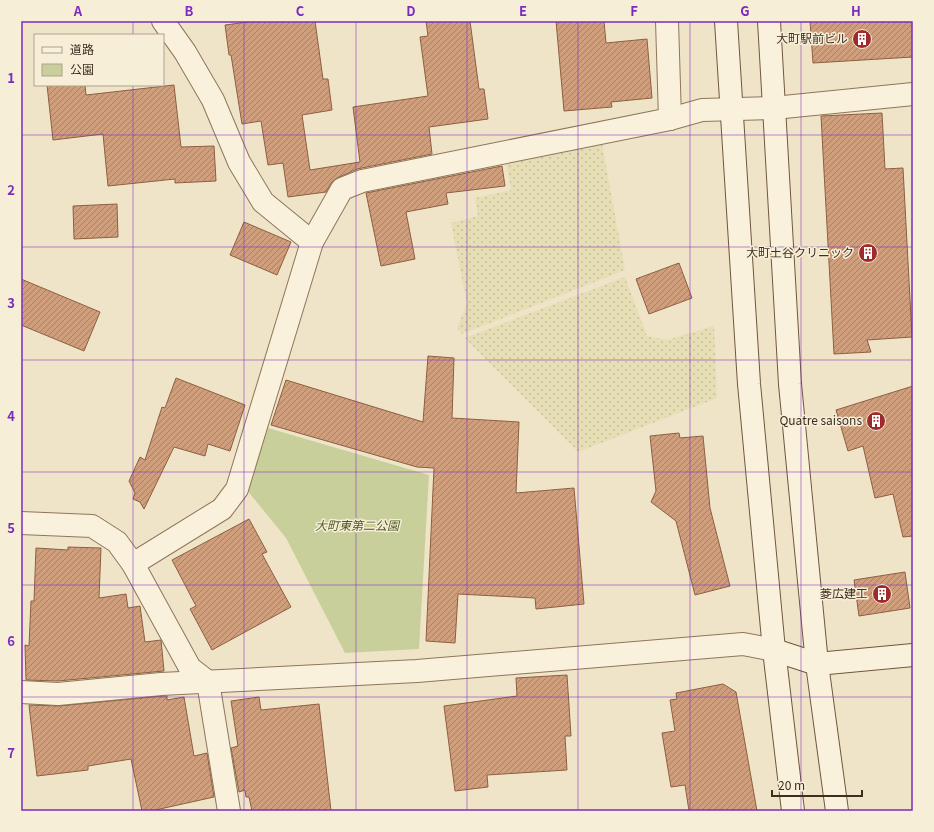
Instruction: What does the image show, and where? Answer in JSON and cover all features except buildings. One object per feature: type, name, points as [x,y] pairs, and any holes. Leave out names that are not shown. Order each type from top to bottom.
[{"type":"street","points":[[163,21],[185,52],[213,100],[239,162],[263,202],[312,242]]},
{"type":"street","points":[[667,21],[670,119]]},
{"type":"street","points":[[726,21],[749,384],[774,650],[793,811]]},
{"type":"street","points":[[769,21],[790,384],[817,664],[837,811]]},
{"type":"street","points":[[133,564],[222,509],[237,489],[312,242],[342,189],[362,181],[670,119],[702,110],[774,108],[913,94]]},
{"type":"street","points":[[21,523],[92,526],[117,542],[133,564],[190,668],[208,682],[229,811]]},
{"type":"street","points":[[21,692],[58,694],[161,684],[417,671],[743,644],[774,650],[817,664],[913,655]]},
{"type":"shaded area","points":[[601,138],[625,270],[462,334],[457,328],[467,304],[451,223],[478,216],[475,198],[511,190],[505,156]]},
{"type":"shaded area","points":[[625,277],[647,336],[667,340],[714,326],[717,398],[578,452],[465,338]]},
{"type":"green space","name":"大町東第二公園","points":[[268,428],[429,475],[419,649],[345,653],[286,538],[246,489]]},
{"type":"place","name":"大町駅前ビル","points":[[862,39]]},
{"type":"place","name":"大町土谷クリニック","points":[[868,253]]},
{"type":"place","name":"Quatre saisons","points":[[876,421]]},
{"type":"place","name":"菱広建工","points":[[882,594]]}]
